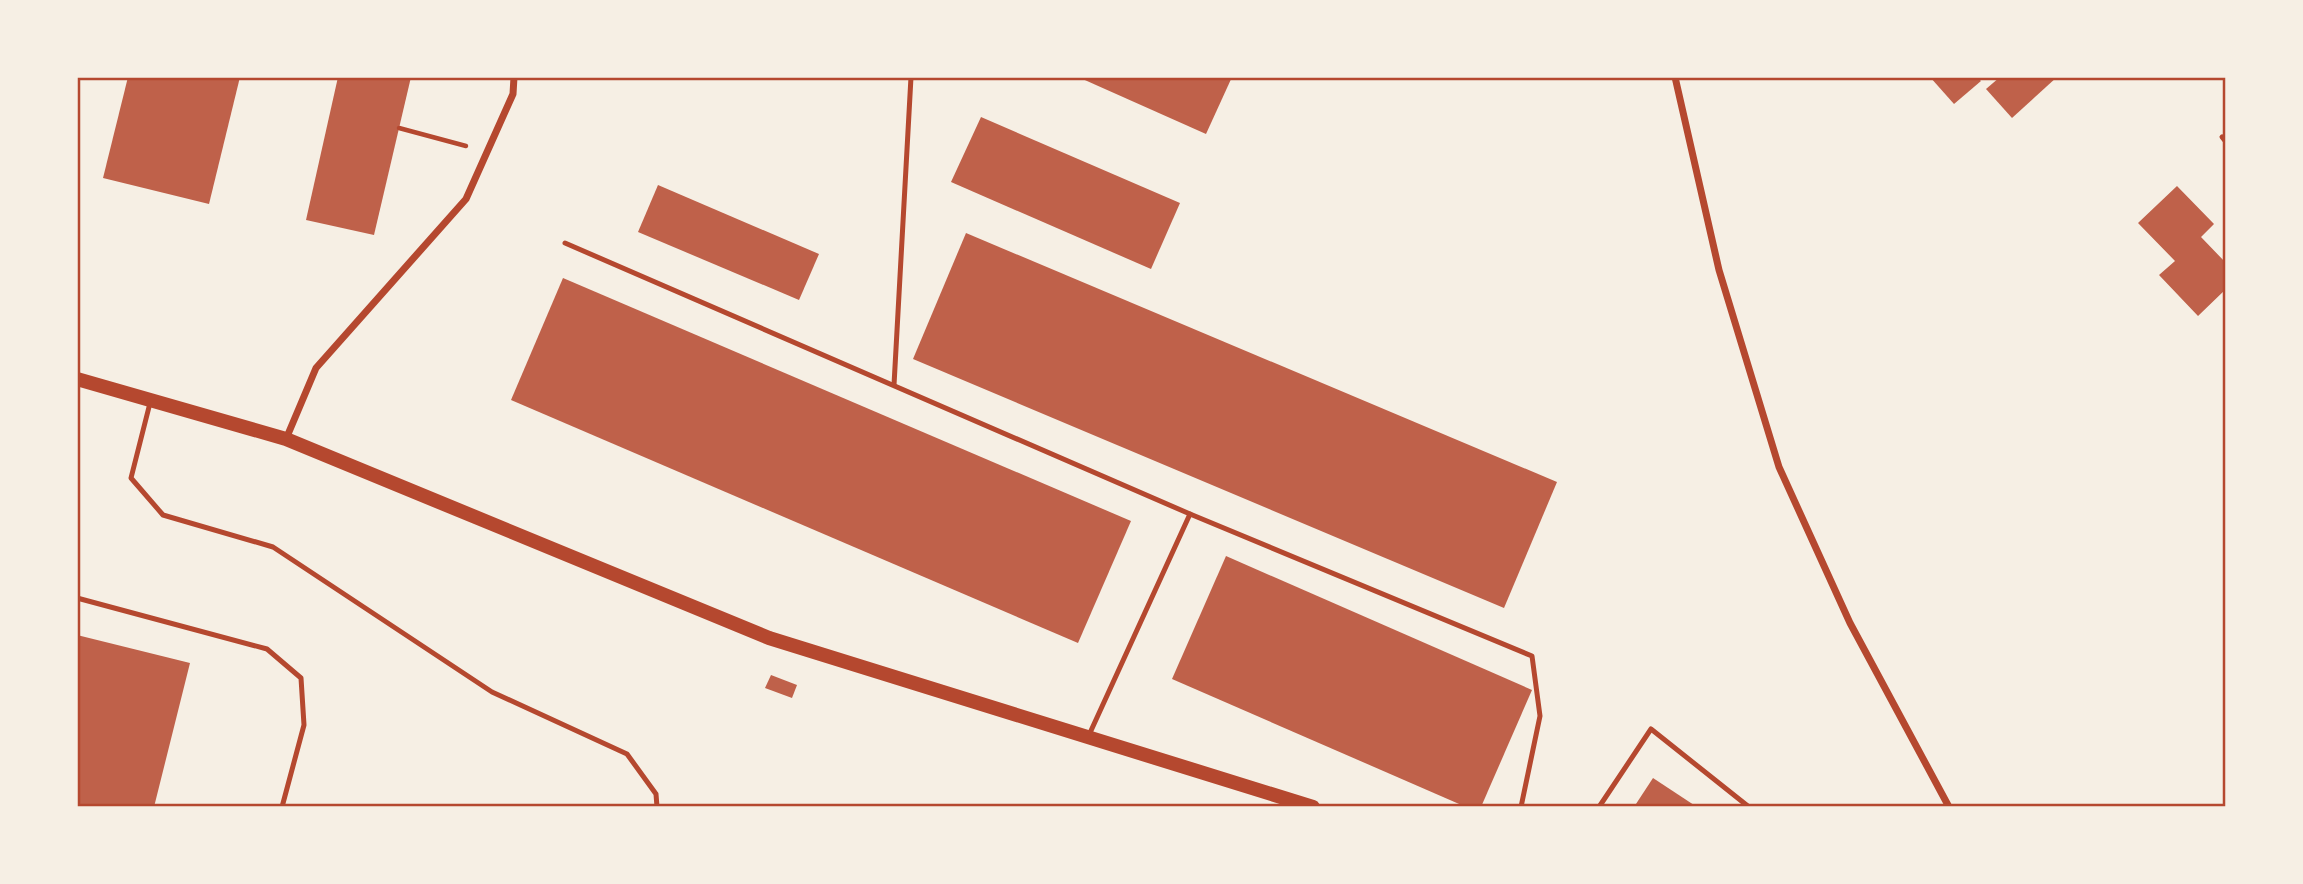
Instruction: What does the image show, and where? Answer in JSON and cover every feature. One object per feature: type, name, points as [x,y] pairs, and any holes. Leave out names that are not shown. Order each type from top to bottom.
[{"type":"main road","points":[[77,379],[286,439],[769,638],[1313,807]]},
{"type":"street","points":[[286,439],[316,368],[466,199],[513,94],[514,77]]},
{"type":"street","points":[[1675,77],[1719,270],[1779,467],[1850,624],[1949,807]]},
{"type":"lane","points":[[894,385],[911,77]]},
{"type":"lane","points":[[565,243],[1189,513],[1532,656],[1540,716],[1521,807]]},
{"type":"lane","points":[[151,400],[131,478],[163,515],[272,547],[492,692],[627,754],[656,794],[657,807]]},
{"type":"lane","points":[[1088,738],[1189,513]]},
{"type":"lane","points":[[77,598],[267,649],[301,678],[303,725],[282,807]]},
{"type":"lane","points":[[1600,807],[1651,729],[1749,807]]},
{"type":"path","points":[[399,128],[488,151]]},
{"type":"building","points":[[128,77],[240,77],[209,204],[103,178]]},
{"type":"building","points":[[338,77],[411,77],[374,235],[306,220]]},
{"type":"building","points":[[1078,77],[1232,77],[1206,134]]},
{"type":"building","points":[[1930,77],[1977,77],[1981,81],[1954,104]]},
{"type":"building","points":[[2000,77],[2057,77],[2012,118],[1986,89]]},
{"type":"building","points":[[981,117],[1180,203],[1151,269],[951,182]]},
{"type":"building","points":[[658,185],[819,254],[799,300],[638,232]]},
{"type":"building","points":[[2177,186],[2214,224],[2201,237],[2226,263],[2226,289],[2198,316],[2159,275],[2175,261],[2138,223]]},
{"type":"building","points":[[966,233],[1557,482],[1504,608],[913,359]]},
{"type":"building","points":[[563,278],[1131,521],[1078,643],[511,400]]},
{"type":"building","points":[[1226,556],[1532,690],[1481,807],[1466,807],[1172,679]]},
{"type":"building","points":[[77,635],[190,663],[154,807],[77,807]]},
{"type":"building","points":[[771,675],[797,685],[792,698],[765,688]]},
{"type":"building","points":[[1653,778],[1697,807],[1634,807]]}]
